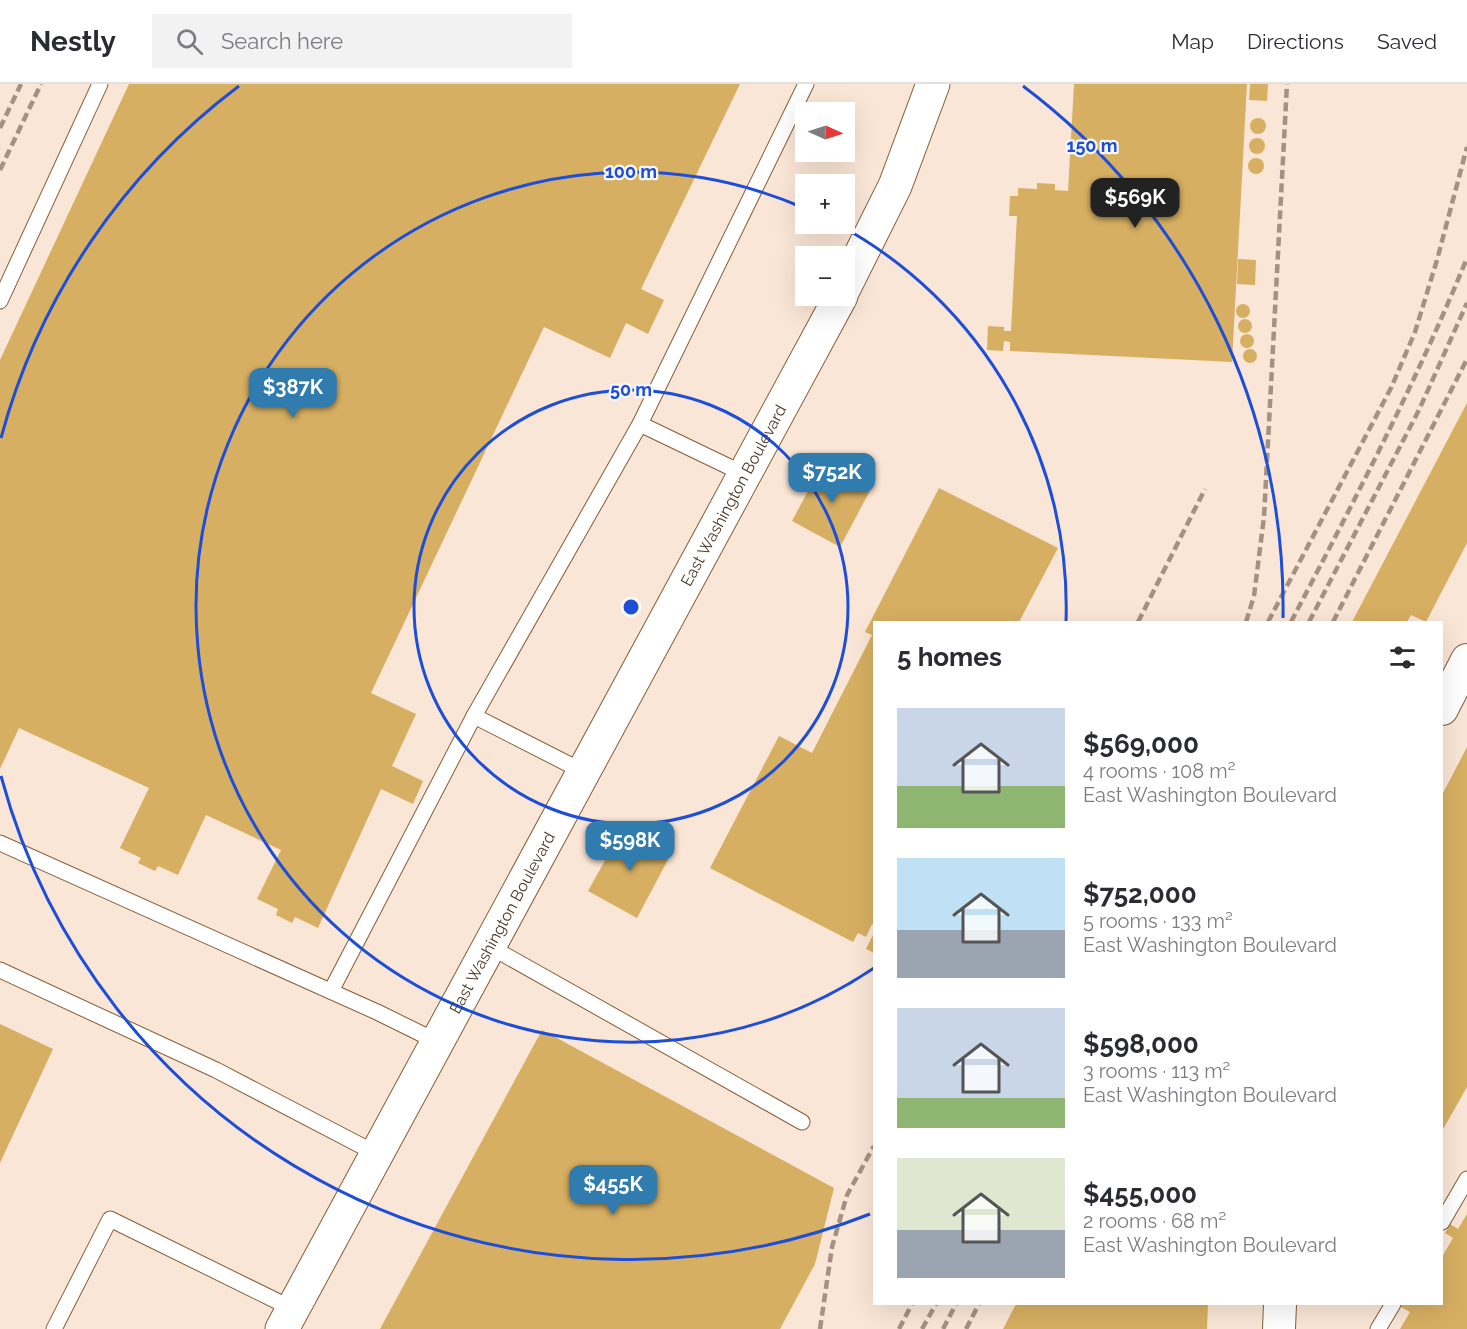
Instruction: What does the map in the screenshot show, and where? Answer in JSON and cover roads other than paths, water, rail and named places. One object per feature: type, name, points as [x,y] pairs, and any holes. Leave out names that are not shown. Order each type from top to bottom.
[{"type":"main road","points":[[855,266],[895,186],[933,84]]},
{"type":"main road","name":"East Washington Boulevard","points":[[288,1319],[836,306]]},
{"type":"street","points":[[1443,707],[1467,660]]},
{"type":"street","points":[[1279,1329],[1280,1305]]},
{"type":"lane","points":[[0,301],[100,84]]},
{"type":"lane","points":[[331,991],[474,716],[640,424],[806,84]]},
{"type":"lane","points":[[640,424],[744,474]]},
{"type":"lane","points":[[474,716],[584,772]]},
{"type":"lane","points":[[0,843],[331,991],[438,1042]]},
{"type":"lane","points":[[489,946],[802,1122]]},
{"type":"lane","points":[[0,970],[216,1070],[377,1154]]},
{"type":"lane","points":[[1443,1220],[1467,1179]]},
{"type":"lane","points":[[54,1329],[110,1219],[288,1319]]},
{"type":"lane","points":[[1378,1329],[1392,1305]]},
{"type":"railway","points":[[0,128],[21,84]]},
{"type":"railway","points":[[0,170],[41,84]]},
{"type":"railway","points":[[1246,621],[1254,596],[1264,517],[1287,84]]},
{"type":"railway","points":[[1269,621],[1391,388],[1415,332],[1467,147]]},
{"type":"railway","points":[[1292,621],[1405,397],[1467,258]]},
{"type":"railway","points":[[1310,621],[1419,410],[1467,303]]},
{"type":"railway","points":[[1334,621],[1467,359]]},
{"type":"railway","points":[[1139,621],[1205,489]]},
{"type":"railway","points":[[820,1329],[832,1247],[847,1195],[873,1148]]},
{"type":"railway","points":[[899,1329],[911,1305]]},
{"type":"railway","points":[[922,1329],[935,1305]]},
{"type":"railway","points":[[943,1329],[955,1305]]},
{"type":"railway","points":[[966,1329],[978,1305]]}]
